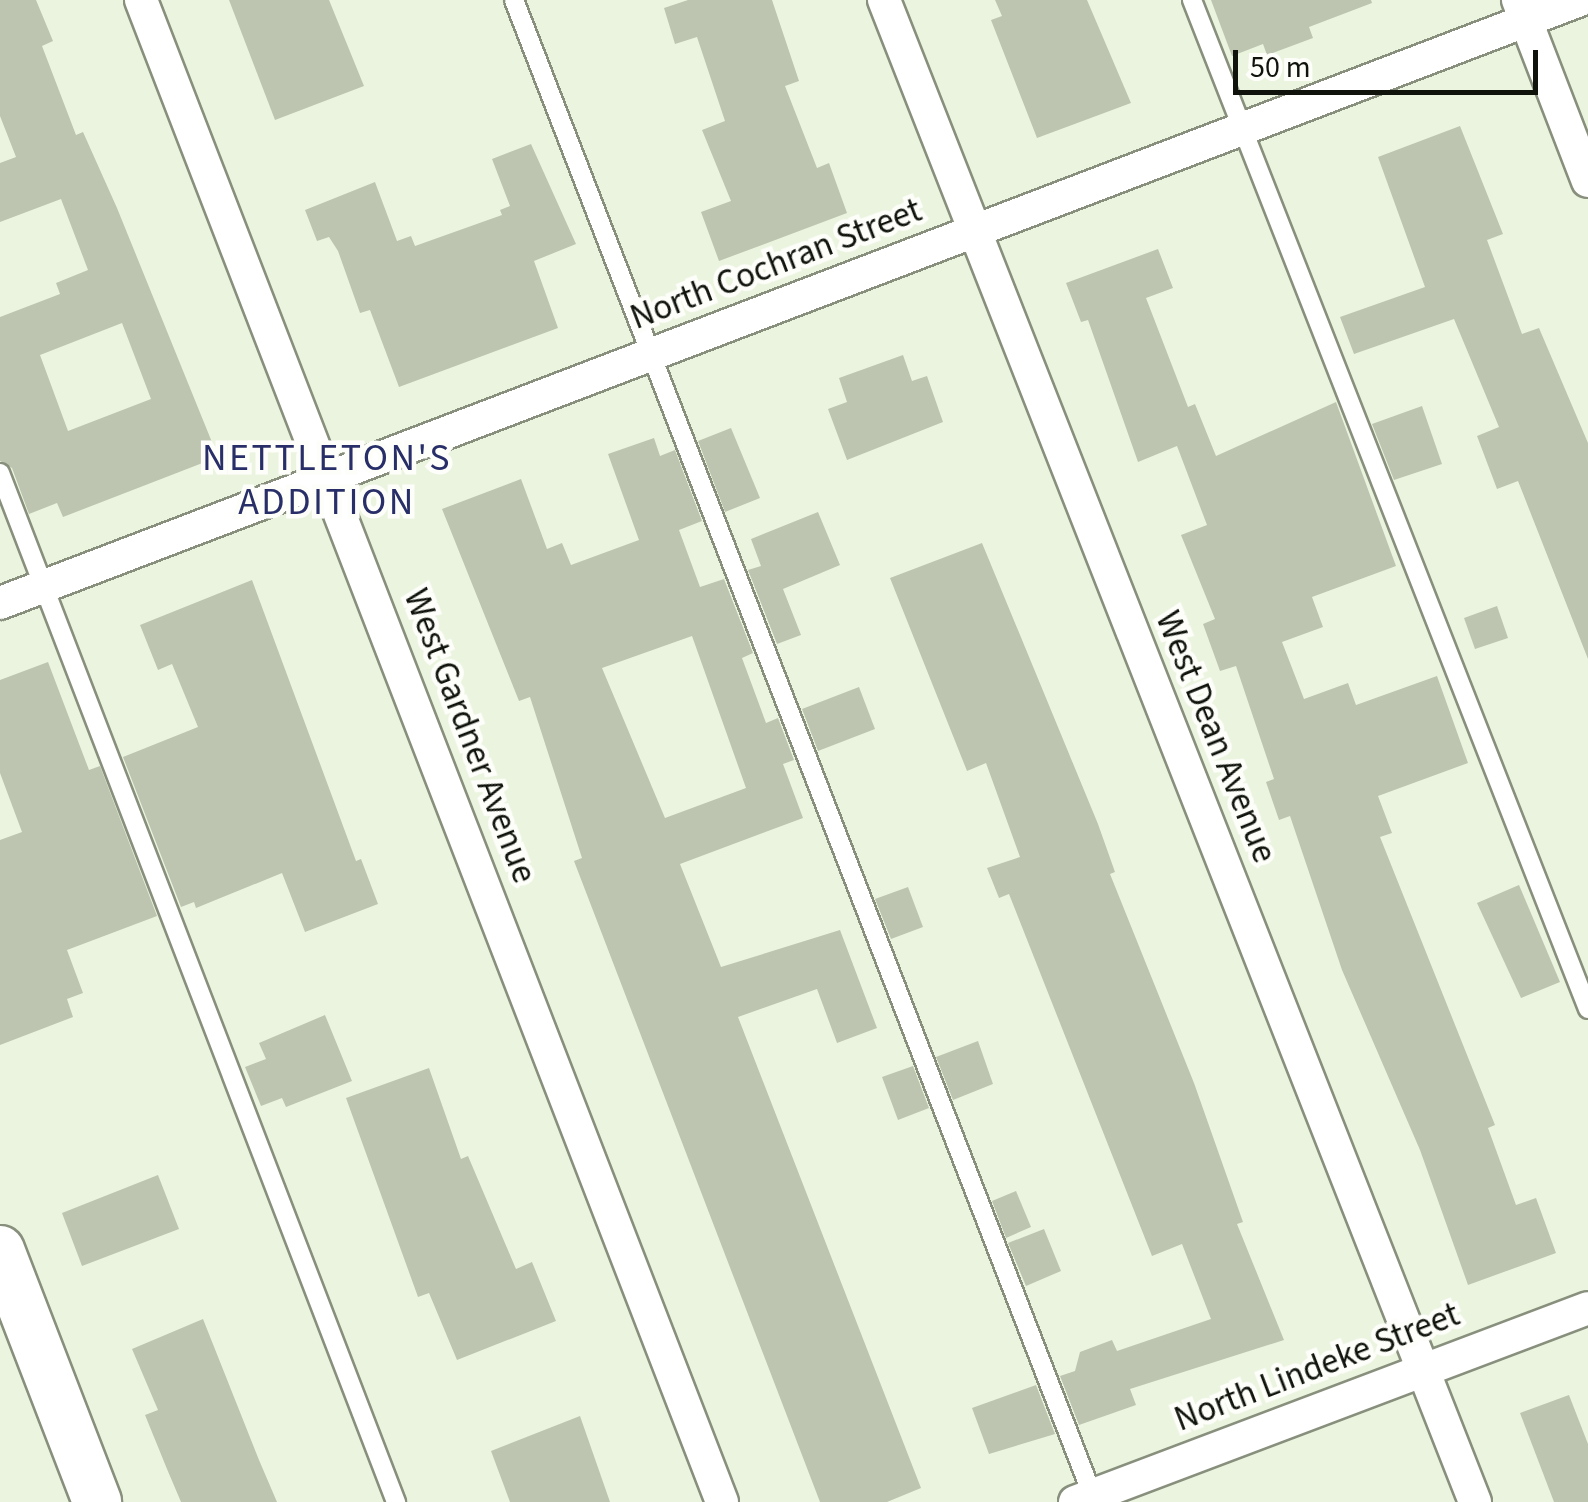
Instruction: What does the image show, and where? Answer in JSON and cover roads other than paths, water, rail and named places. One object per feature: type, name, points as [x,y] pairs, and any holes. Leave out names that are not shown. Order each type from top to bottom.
[{"type":"main road","points":[[0,1250],[97,1502]]},
{"type":"street","name":"West Gardner Avenue","points":[[141,0],[722,1502]]},
{"type":"street","name":"West Dean Avenue","points":[[884,0],[1475,1502]]},
{"type":"street","name":"North Cochran Street","points":[[0,603],[1241,130],[1522,10],[1580,0]]},
{"type":"street","points":[[1522,10],[1588,181]]},
{"type":"street","name":"North Lindeke Street","points":[[1087,1500],[1588,1308]]},
{"type":"lane","points":[[514,0],[1087,1500]]},
{"type":"lane","points":[[1192,0],[1588,1009]]},
{"type":"lane","points":[[0,473],[396,1502]]},
{"type":"district","name":"NETTLETON'S ADDITION","points":[[327,481]]}]
